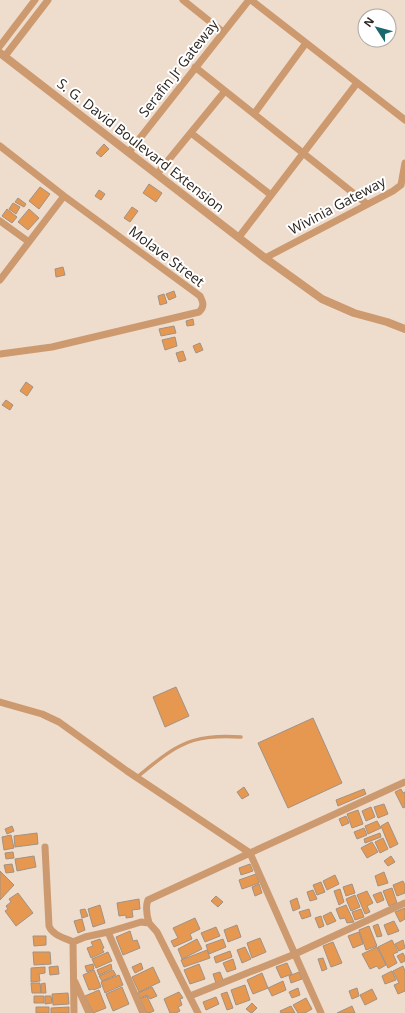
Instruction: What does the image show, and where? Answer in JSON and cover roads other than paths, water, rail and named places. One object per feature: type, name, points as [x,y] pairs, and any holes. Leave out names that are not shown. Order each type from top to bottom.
[{"type":"street","points":[[0,46],[35,0]]},
{"type":"street","points":[[3,55],[48,0]]},
{"type":"street","points":[[183,0],[223,32]]},
{"type":"street","points":[[250,0],[405,120]]},
{"type":"street","name":"Serafin Jr Gateway","points":[[129,152],[195,67],[250,0]]},
{"type":"street","points":[[254,114],[306,43]]},
{"type":"street","name":"S. G. David Boulevard Extension","points":[[3,55],[265,258],[322,299],[354,313],[387,322],[405,329]]},
{"type":"street","points":[[195,67],[368,204]]},
{"type":"street","points":[[239,237],[357,83]]},
{"type":"street","points":[[157,174],[225,91]]},
{"type":"street","points":[[191,133],[271,195]]},
{"type":"street","name":"Molave Street","points":[[0,146],[64,196],[200,296],[203,302],[203,306],[199,312],[52,347],[0,354]]},
{"type":"street","name":"Wivinia Gateway","points":[[265,258],[393,191],[401,185],[405,163]]},
{"type":"street","points":[[0,280],[64,196]]},
{"type":"street","points":[[0,221],[29,242]]},
{"type":"street","points":[[0,702],[42,714],[59,722],[137,777],[250,853],[321,1013]]},
{"type":"street","points":[[198,1013],[157,932],[149,923],[147,910],[148,900],[405,782]]},
{"type":"street","points":[[45,846],[50,930],[73,942]]},
{"type":"street","points":[[190,996],[295,954],[405,903]]},
{"type":"street","points":[[73,942],[84,937],[108,932],[141,922],[149,923]]},
{"type":"street","points":[[108,932],[144,1013]]},
{"type":"street","points":[[73,942],[74,1013]]},
{"type":"street","points":[[74,980],[89,1013]]},
{"type":"lane","points":[[137,777],[179,746],[194,740],[220,736],[241,737]]}]
